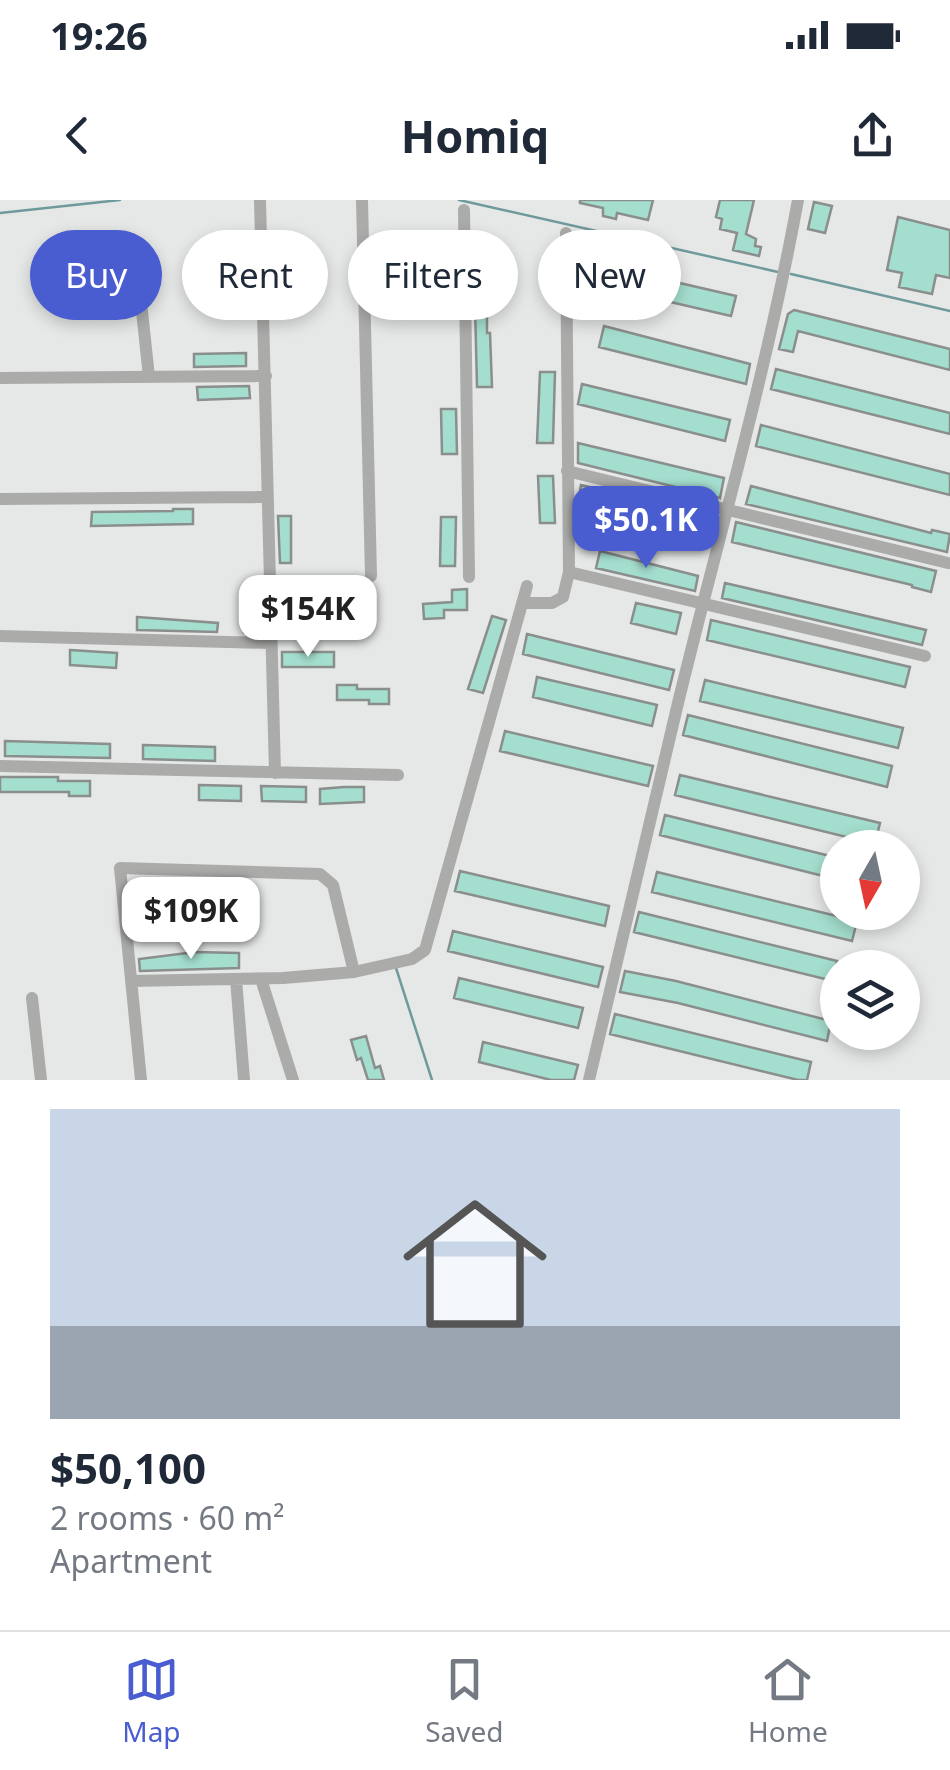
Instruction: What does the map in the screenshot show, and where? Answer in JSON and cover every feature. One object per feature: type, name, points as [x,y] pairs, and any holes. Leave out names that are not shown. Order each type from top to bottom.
[{"type":"street","points":[[260,200],[274,773]]},
{"type":"street","points":[[362,200],[370,576]]},
{"type":"street","points":[[588,1080],[783,284],[798,200]]},
{"type":"street","points":[[464,210],[468,578]]},
{"type":"street","points":[[143,320],[149,377]]},
{"type":"street","points":[[522,603],[552,603],[564,597],[570,572],[567,320]]},
{"type":"street","points":[[0,378],[266,376]]},
{"type":"street","points":[[568,471],[948,563]]},
{"type":"street","points":[[0,499],[267,497]]},
{"type":"street","points":[[570,572],[925,656]]},
{"type":"street","points":[[131,981],[260,979],[354,972],[412,960],[425,950],[527,586]]},
{"type":"street","points":[[0,636],[270,644]]},
{"type":"street","points":[[0,766],[398,775]]},
{"type":"street","points":[[142,1080],[120,868],[320,874],[333,885],[354,972]]},
{"type":"street","points":[[236,979],[244,1080]]},
{"type":"street","points":[[260,979],[293,1080]]},
{"type":"street","points":[[32,998],[41,1080]]},
{"type":"building","points":[[580,200],[653,200],[648,220],[617,213],[616,219],[603,216],[603,208]]},
{"type":"building","points":[[720,200],[754,200],[746,234],[756,239],[755,246],[761,247],[759,256],[733,250],[737,233],[720,229],[722,219],[716,217]]},
{"type":"building","points":[[814,202],[832,206],[825,233],[808,229]]},
{"type":"building","points":[[898,217],[950,230],[950,278],[936,275],[932,294],[899,287],[902,273],[887,270]]},
{"type":"building","points":[[681,283],[736,296],[731,316],[681,304]]},
{"type":"building","points":[[794,310],[950,349],[950,370],[798,331],[793,352],[779,349],[788,314]]},
{"type":"building","points":[[475,320],[487,320],[492,387],[477,387]]},
{"type":"building","points":[[604,326],[750,364],[746,384],[599,347]]},
{"type":"building","points":[[246,353],[246,366],[194,367],[194,354]]},
{"type":"building","points":[[776,369],[950,413],[950,434],[771,389]]},
{"type":"building","points":[[540,372],[555,372],[553,443],[537,443]]},
{"type":"building","points":[[582,384],[730,420],[725,441],[578,404]]},
{"type":"building","points":[[249,386],[250,398],[198,400],[197,387]]},
{"type":"building","points":[[441,409],[456,409],[457,454],[442,454]]},
{"type":"building","points":[[761,425],[950,474],[950,495],[756,446]]},
{"type":"building","points":[[578,443],[724,478],[720,498],[578,463]]},
{"type":"building","points":[[538,476],[553,476],[555,523],[540,523]]},
{"type":"building","points":[[581,485],[702,514],[697,533],[578,504]]},
{"type":"building","points":[[751,486],[931,533],[932,530],[950,534],[947,552],[746,504]]},
{"type":"building","points":[[193,509],[193,524],[91,526],[92,512]]},
{"type":"building","points":[[278,516],[291,516],[291,563],[280,563]]},
{"type":"building","points":[[441,517],[456,517],[455,566],[440,566]]},
{"type":"building","points":[[736,522],[936,571],[931,592],[732,542]]},
{"type":"building","points":[[600,551],[698,576],[695,591],[596,568]]},
{"type":"building","points":[[725,583],[926,630],[922,645],[722,598]]},
{"type":"building","points":[[259,585],[259,633],[244,632],[243,586]]},
{"type":"building","points":[[467,589],[467,610],[444,610],[444,618],[424,619],[423,604],[452,602],[452,590]]},
{"type":"building","points":[[330,603],[330,623],[291,626],[291,606]]},
{"type":"building","points":[[636,603],[681,613],[676,634],[631,623]]},
{"type":"building","points":[[492,616],[506,620],[483,693],[468,689]]},
{"type":"building","points":[[137,617],[218,623],[217,632],[137,630]]},
{"type":"building","points":[[711,620],[910,667],[905,687],[707,640]]},
{"type":"building","points":[[527,634],[674,670],[669,690],[523,654]]},
{"type":"building","points":[[70,650],[117,653],[116,668],[70,665]]},
{"type":"building","points":[[282,652],[334,652],[334,667],[282,667]]},
{"type":"building","points":[[537,677],[657,705],[652,726],[533,697]]},
{"type":"building","points":[[705,680],[903,728],[898,748],[700,701]]},
{"type":"building","points":[[337,685],[389,689],[389,704],[337,700]]},
{"type":"building","points":[[688,715],[892,766],[887,787],[683,735]]},
{"type":"building","points":[[505,731],[653,766],[648,786],[500,751]]},
{"type":"building","points":[[5,741],[110,744],[110,758],[5,756]]},
{"type":"building","points":[[143,745],[215,747],[215,761],[143,759]]},
{"type":"building","points":[[680,775],[880,823],[878,830],[820,831],[675,795]]},
{"type":"building","points":[[0,777],[90,781],[90,796],[69,796],[69,792],[0,792]]},
{"type":"building","points":[[199,785],[241,786],[241,801],[199,800]]},
{"type":"building","points":[[261,786],[306,787],[306,802],[262,801]]},
{"type":"building","points":[[364,787],[364,802],[320,804],[320,789]]},
{"type":"building","points":[[665,815],[820,854],[820,875],[660,835]]},
{"type":"building","points":[[460,871],[609,906],[605,926],[455,891]]},
{"type":"building","points":[[657,872],[820,912],[820,930],[855,930],[852,941],[652,892]]},
{"type":"building","points":[[213,896],[249,897],[249,912],[214,911]]},
{"type":"building","points":[[639,912],[820,957],[820,978],[634,932]]},
{"type":"building","points":[[453,931],[603,967],[598,987],[448,951]]},
{"type":"building","points":[[195,952],[239,953],[239,968],[140,971],[139,959]]},
{"type":"building","points":[[625,971],[676,981],[820,1018],[820,1039],[678,1003],[620,992]]},
{"type":"building","points":[[459,978],[583,1008],[578,1028],[454,998]]},
{"type":"building","points":[[615,1014],[811,1062],[807,1080],[610,1034]]},
{"type":"building","points":[[366,1036],[375,1068],[380,1066],[384,1080],[368,1080],[361,1058],[357,1060],[351,1040]]},
{"type":"building","points":[[483,1042],[578,1065],[574,1080],[551,1080],[479,1062]]},
{"type":"waterway","points":[[0,213],[120,200]]},
{"type":"waterway","points":[[459,200],[778,272]]},
{"type":"waterway","points":[[791,274],[950,311]]},
{"type":"waterway","points":[[396,968],[432,1080]]}]
